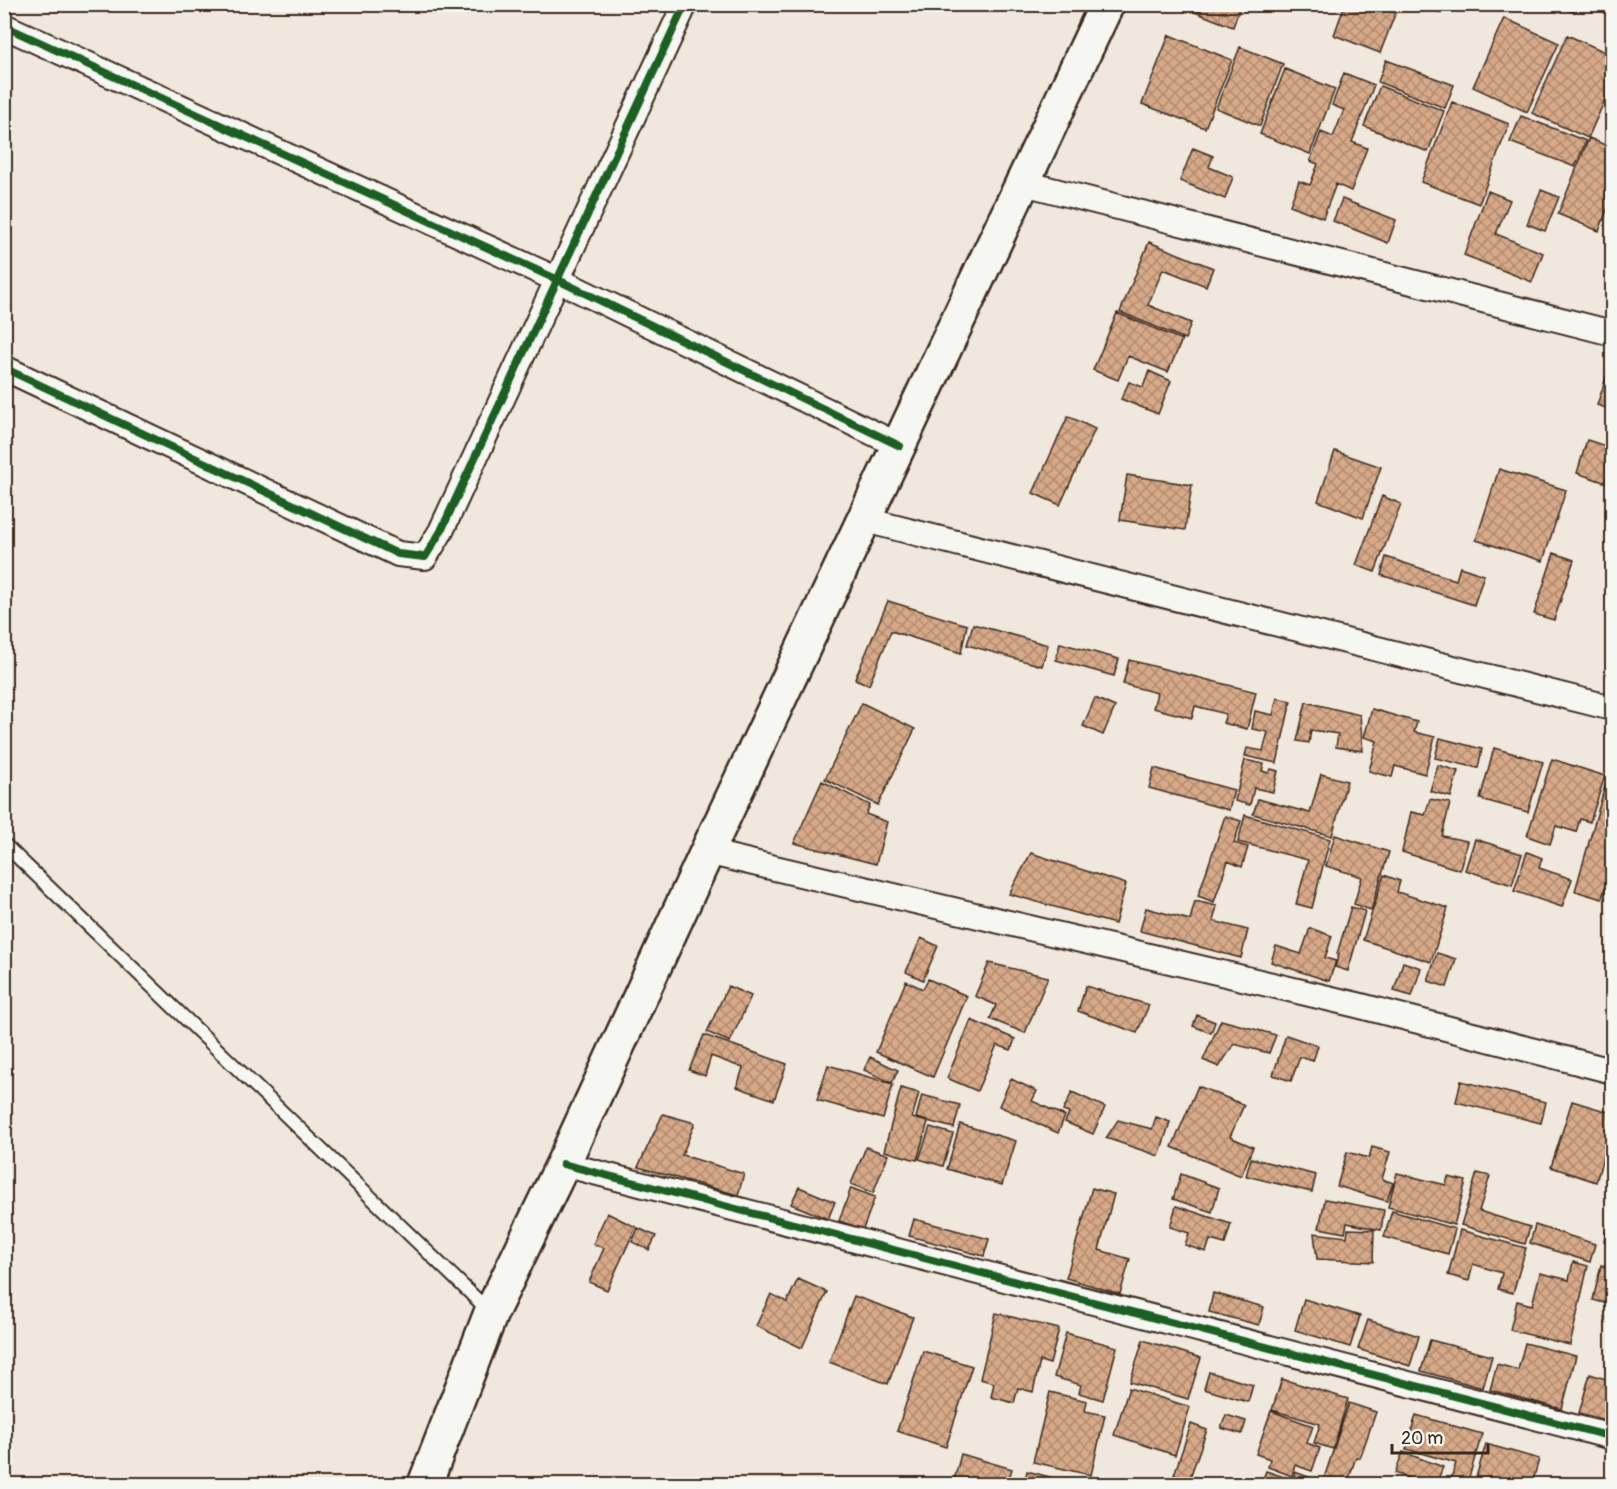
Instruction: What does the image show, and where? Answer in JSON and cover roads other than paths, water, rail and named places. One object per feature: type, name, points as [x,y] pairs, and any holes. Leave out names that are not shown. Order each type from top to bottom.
[{"type":"main road","points":[[430,1483],[491,1313],[1107,4]]},
{"type":"street","points":[[4,368],[398,554],[425,557],[441,531],[685,4]]},
{"type":"street","points":[[4,26],[558,280],[900,446]]},
{"type":"street","points":[[1024,183],[1612,333]]},
{"type":"street","points":[[865,520],[1612,708]]},
{"type":"street","points":[[707,852],[1357,1005],[1612,1071]]},
{"type":"street","points":[[563,1164],[1612,1437]]},
{"type":"lane","points":[[4,844],[491,1313]]}]
